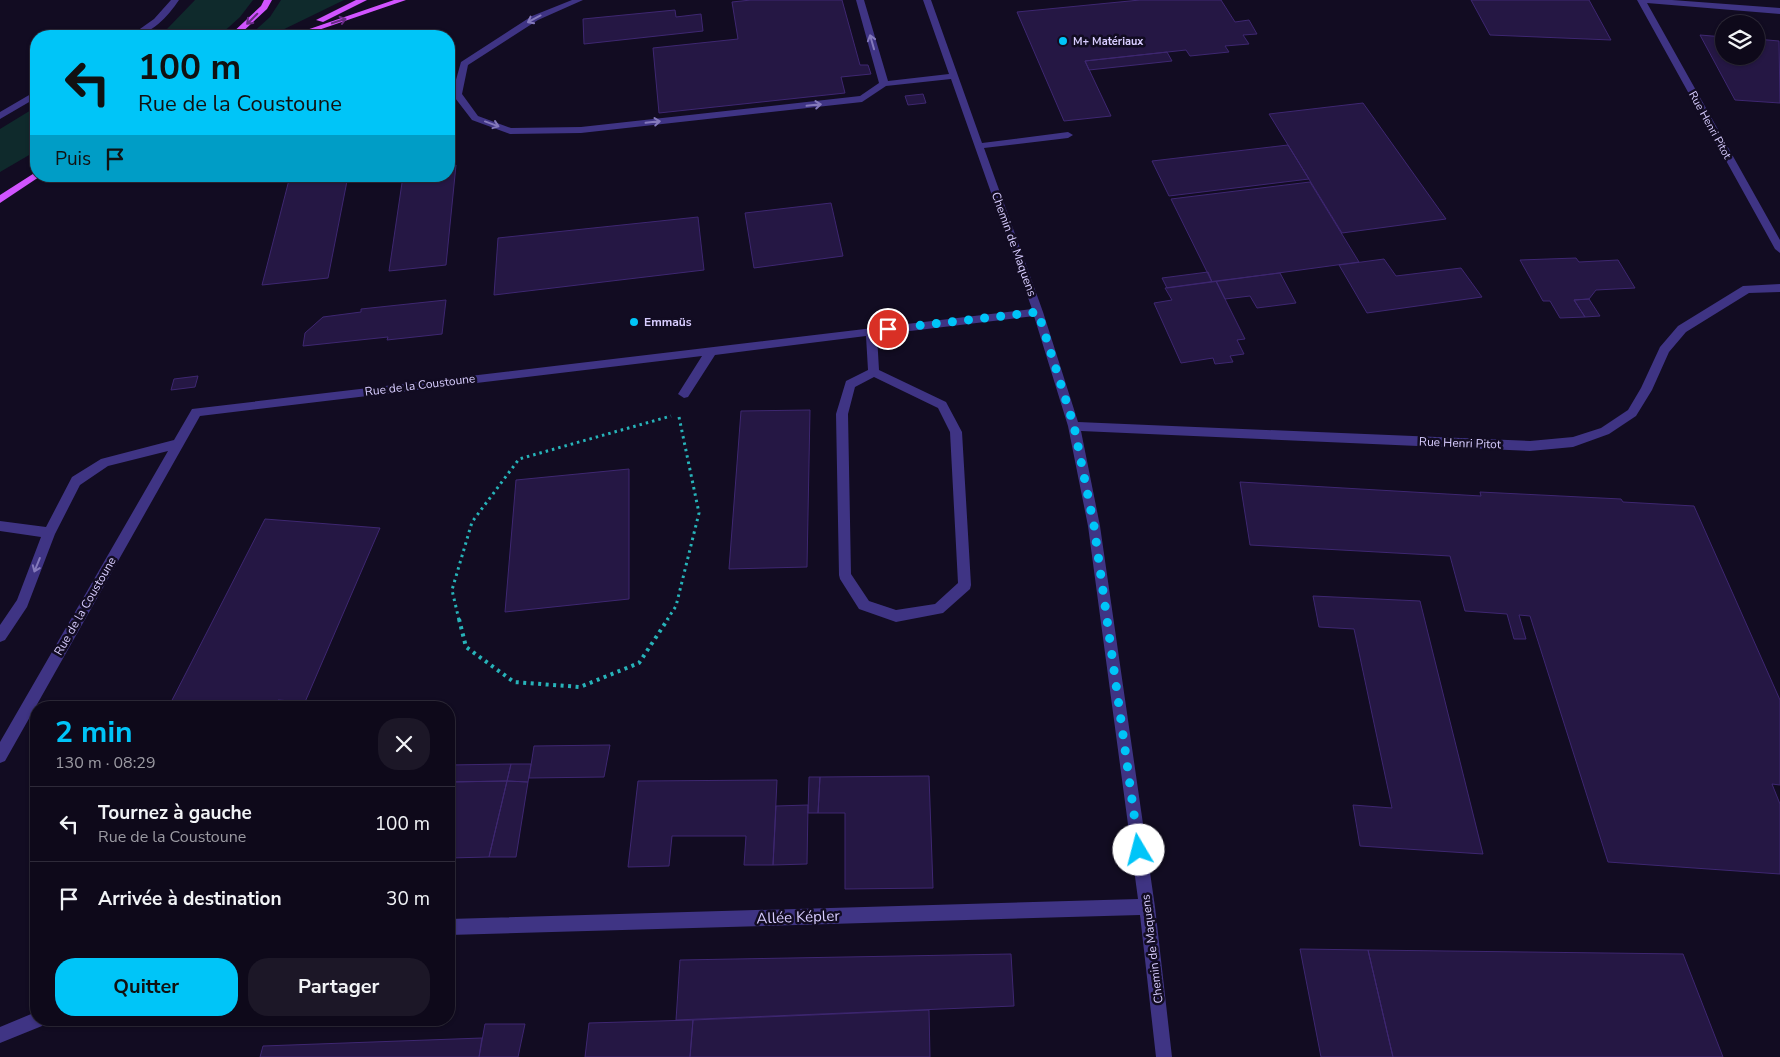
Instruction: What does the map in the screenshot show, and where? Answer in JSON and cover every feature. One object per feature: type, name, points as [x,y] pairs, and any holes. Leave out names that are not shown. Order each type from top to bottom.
[{"type":"main road","points":[[239,30],[264,7],[268,0]]},
{"type":"main road","points":[[299,30],[362,0]]},
{"type":"main road","points":[[311,30],[402,0]]},
{"type":"main road","points":[[0,200],[30,179]]},
{"type":"street","points":[[145,30],[168,11],[175,0]]},
{"type":"street","points":[[579,0],[535,18],[464,64],[457,94],[475,118],[510,131],[581,130],[862,99],[884,84],[955,76]]},
{"type":"street","points":[[860,0],[884,84]]},
{"type":"street","name":"Chemin de Maquens","points":[[928,0],[1038,312],[1074,426],[1094,526],[1147,907],[1164,1057]]},
{"type":"street","points":[[1641,0],[1780,11]]},
{"type":"street","name":"Rue Henri Pitot","points":[[1641,0],[1780,249]]},
{"type":"street","points":[[0,116],[30,98]]},
{"type":"street","points":[[979,146],[1068,135]]},
{"type":"street","name":"Rue Henri Pitot","points":[[1074,426],[1530,446],[1573,442],[1605,431],[1632,413],[1646,390],[1664,350],[1682,329],[1747,289],[1780,288]]},
{"type":"street","name":"Rue de la Coustoune","points":[[31,701],[196,412],[1038,312]]},
{"type":"street","points":[[871,331],[874,372]]},
{"type":"street","points":[[684,394],[712,350]]},
{"type":"street","points":[[874,372],[942,405],[956,432],[965,585],[938,608],[896,616],[864,605],[845,575],[842,414],[850,384],[874,372]]},
{"type":"street","points":[[0,636],[22,603],[49,533],[76,481],[105,462],[177,444]]},
{"type":"street","points":[[0,526],[49,533]]},
{"type":"street","name":"Rue de la Coustoune","points":[[0,756],[30,703]]},
{"type":"street","name":"Allée Képler","points":[[455,927],[1147,907]]},
{"type":"street","points":[[0,1035],[30,1022]]},
{"type":"path","points":[[678,414],[699,513],[676,606],[639,664],[580,688],[514,682],[466,647],[452,590],[472,522],[518,459],[678,414]]},
{"type":"green space","points":[[195,0],[253,0],[240,17],[226,30],[165,30]]},
{"type":"green space","points":[[281,0],[344,0],[282,30],[256,30],[270,17]]},
{"type":"green space","points":[[30,111],[30,154],[0,172],[0,129]]},
{"type":"building","points":[[751,0],[842,0],[860,65],[868,65],[871,74],[841,77],[845,93],[659,113],[653,48],[738,39],[732,2]]},
{"type":"building","points":[[1140,0],[1221,0],[1235,22],[1249,20],[1257,34],[1243,35],[1249,44],[1225,46],[1229,52],[1190,56],[1186,50],[1085,61],[1111,116],[1064,121],[1017,12]]},
{"type":"building","points":[[1471,0],[1589,0],[1611,40],[1490,35]]},
{"type":"building","points":[[675,10],[676,17],[701,14],[703,31],[584,44],[583,19]]},
{"type":"building","points":[[1700,35],[1715,36],[1715,63]]},
{"type":"building","points":[[1765,40],[1779,41],[1780,103],[1735,100],[1716,65],[1765,65]]},
{"type":"building","points":[[1167,52],[1172,61],[1089,70],[1085,61]]},
{"type":"building","points":[[923,94],[926,103],[908,105],[905,96]]},
{"type":"building","points":[[1363,103],[1446,219],[1342,233],[1269,114]]},
{"type":"building","points":[[1288,145],[1309,179],[1169,196],[1152,161]]},
{"type":"building","points":[[288,182],[347,182],[328,278],[262,285]]},
{"type":"building","points":[[402,182],[454,182],[446,265],[389,271]]},
{"type":"building","points":[[1310,182],[1359,262],[1212,282],[1171,199]]},
{"type":"building","points":[[831,203],[843,256],[754,268],[745,213]]},
{"type":"building","points":[[698,217],[704,270],[494,295],[498,238]]},
{"type":"building","points":[[1576,258],[1579,262],[1618,260],[1635,288],[1596,290],[1589,299],[1574,300],[1585,317],[1560,318],[1550,301],[1543,301],[1520,260]]},
{"type":"building","points":[[1384,259],[1396,276],[1461,268],[1482,297],[1367,313],[1339,265]]},
{"type":"building","points":[[1208,272],[1212,282],[1167,288],[1162,278]]},
{"type":"building","points":[[1280,273],[1296,303],[1257,308],[1250,296],[1225,299],[1216,281]]},
{"type":"building","points":[[1216,281],[1245,339],[1237,340],[1244,354],[1230,356],[1233,362],[1215,364],[1213,358],[1181,363],[1154,303],[1172,300],[1165,288]]},
{"type":"building","points":[[1589,299],[1600,316],[1585,317],[1574,300]]},
{"type":"building","points":[[446,300],[442,334],[387,340],[388,337],[303,346],[305,333],[323,317],[361,312],[361,309]]},
{"type":"building","points":[[198,376],[195,387],[171,390],[174,379]]},
{"type":"building","points":[[810,410],[807,567],[729,569],[741,411]]},
{"type":"building","points":[[629,469],[629,599],[505,612],[516,480]]},
{"type":"building","points":[[1240,482],[1481,496],[1480,492],[1621,499],[1623,502],[1694,506],[1780,700],[1780,785],[1772,784],[1780,804],[1780,874],[1608,862],[1530,616],[1519,615],[1526,639],[1514,639],[1507,614],[1465,611],[1450,556],[1250,545]]},
{"type":"building","points":[[265,519],[380,528],[305,701],[172,701]]},
{"type":"building","points":[[1313,596],[1420,601],[1483,854],[1360,846],[1353,805],[1392,808],[1354,629],[1319,627]]},
{"type":"building","points":[[610,745],[604,777],[529,778],[534,746]]},
{"type":"building","points":[[511,764],[507,781],[455,782],[455,765]]},
{"type":"building","points":[[511,764],[531,764],[528,782],[507,781]]},
{"type":"building","points":[[929,776],[933,888],[845,889],[845,813],[818,813],[820,777]]},
{"type":"building","points":[[809,777],[820,777],[818,813],[808,813]]},
{"type":"building","points":[[777,780],[773,865],[744,865],[746,836],[672,836],[669,866],[628,867],[638,781]]},
{"type":"building","points":[[507,781],[528,782],[516,857],[489,857]]},
{"type":"building","points":[[507,781],[489,857],[455,858],[455,782]]},
{"type":"building","points":[[808,805],[807,864],[773,865],[776,806]]},
{"type":"building","points":[[1300,949],[1368,950],[1393,1057],[1321,1057]]},
{"type":"building","points":[[1368,950],[1683,954],[1723,1057],[1393,1057]]},
{"type":"building","points":[[1011,954],[1014,1006],[676,1020],[680,960]]},
{"type":"building","points":[[929,1010],[930,1057],[690,1057],[693,1020]]},
{"type":"building","points":[[693,1020],[690,1057],[585,1057],[589,1023]]},
{"type":"building","points":[[485,1024],[525,1024],[518,1057],[479,1057]]},
{"type":"building","points":[[482,1038],[479,1057],[260,1057],[263,1046]]},
{"type":"place","name":"M+ Matériaux","points":[[1063,41]]},
{"type":"place","name":"Emmaüs","points":[[634,322]]},
{"type":"route","points":[[888,329],[1038,312],[1074,426],[1094,526],[1139,850]]}]
